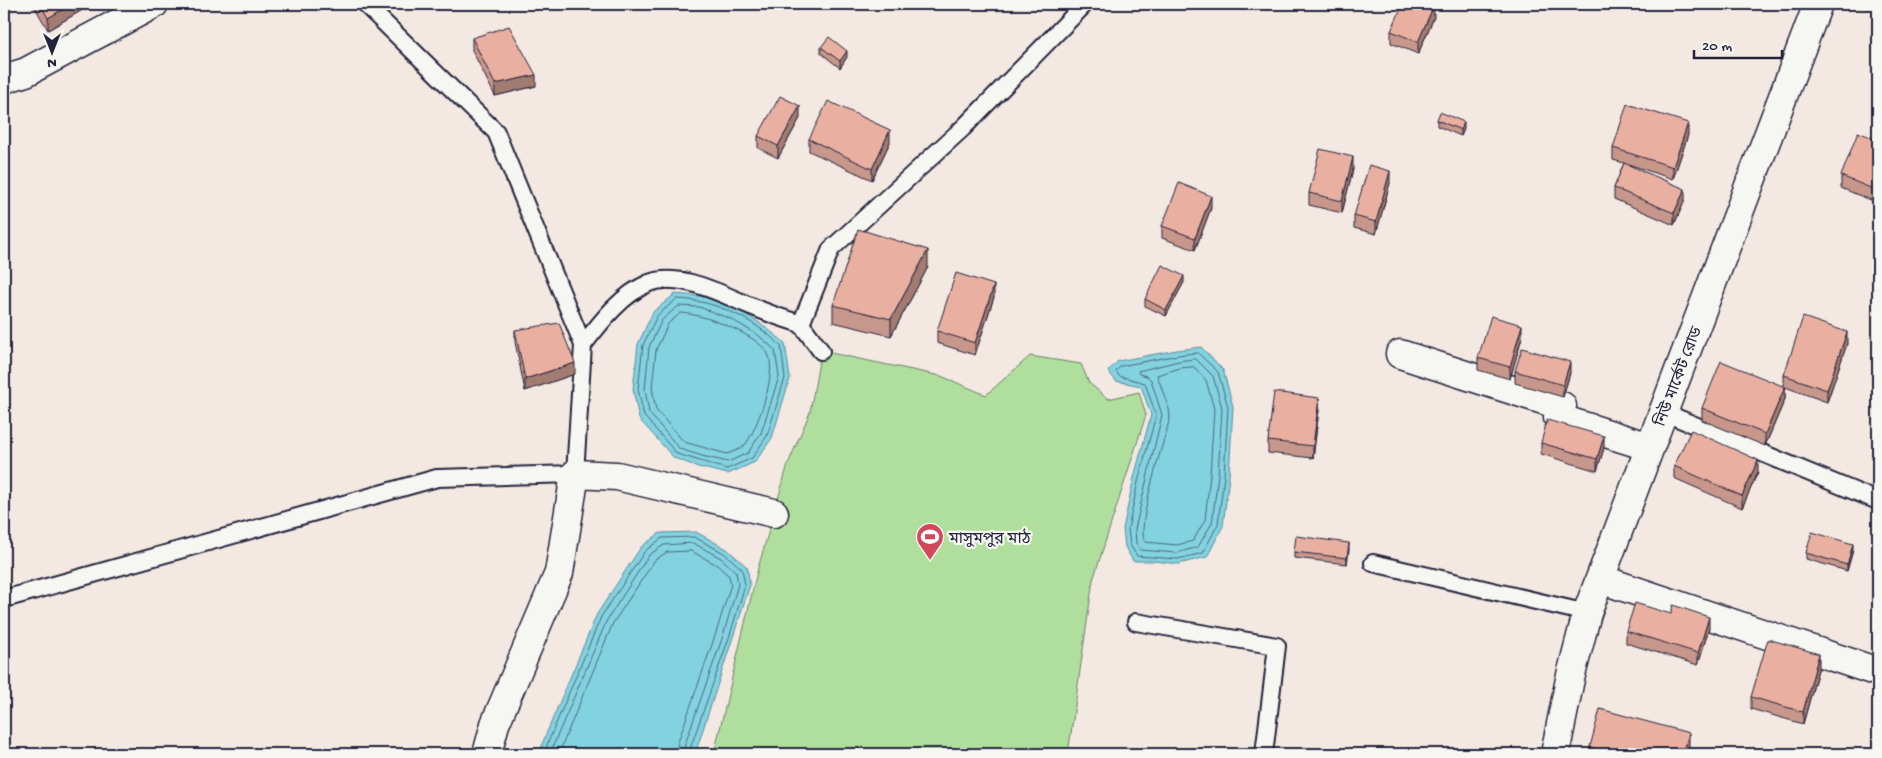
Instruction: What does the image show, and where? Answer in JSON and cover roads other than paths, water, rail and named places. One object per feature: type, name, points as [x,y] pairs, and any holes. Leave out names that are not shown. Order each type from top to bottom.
[{"type":"street","points":[[4,79],[26,72],[154,4]]},
{"type":"street","name":"নিউ মার্কেট রোড","points":[[1555,754],[1570,679],[1587,613],[1818,4]]},
{"type":"street","points":[[1400,354],[1562,406],[1558,418],[1650,447]]},
{"type":"street","points":[[488,754],[495,724],[560,573],[574,474],[617,476],[774,513]]},
{"type":"street","points":[[1600,578],[1878,672]]},
{"type":"lane","points":[[4,599],[437,478],[574,474],[583,345],[496,132],[365,4]]},
{"type":"lane","points":[[801,324],[831,249],[963,128],[1085,4]]},
{"type":"lane","points":[[583,345],[608,314],[635,292],[650,283],[670,280],[705,287],[752,307],[801,324],[821,351]]},
{"type":"lane","points":[[1663,412],[1878,500]]},
{"type":"lane","points":[[1373,562],[1587,613]]},
{"type":"lane","points":[[1136,622],[1277,646],[1264,754]]},
{"type":"water","points":[[675,294],[699,296],[722,302],[756,321],[785,343],[790,378],[772,438],[755,462],[728,474],[698,467],[674,458],[639,419],[633,389],[638,344],[653,312]]},
{"type":"water","points":[[1201,347],[1223,370],[1233,406],[1229,476],[1223,526],[1207,557],[1178,564],[1133,561],[1125,547],[1123,529],[1133,481],[1151,415],[1141,386],[1116,381],[1108,371],[1118,361]]},
{"type":"water","points":[[696,532],[727,549],[747,567],[750,585],[695,754],[541,754],[542,744],[597,614],[641,547],[660,533]]},
{"type":"place","name":"মাসুমপুর মাঠ","points":[[930,561]]}]
